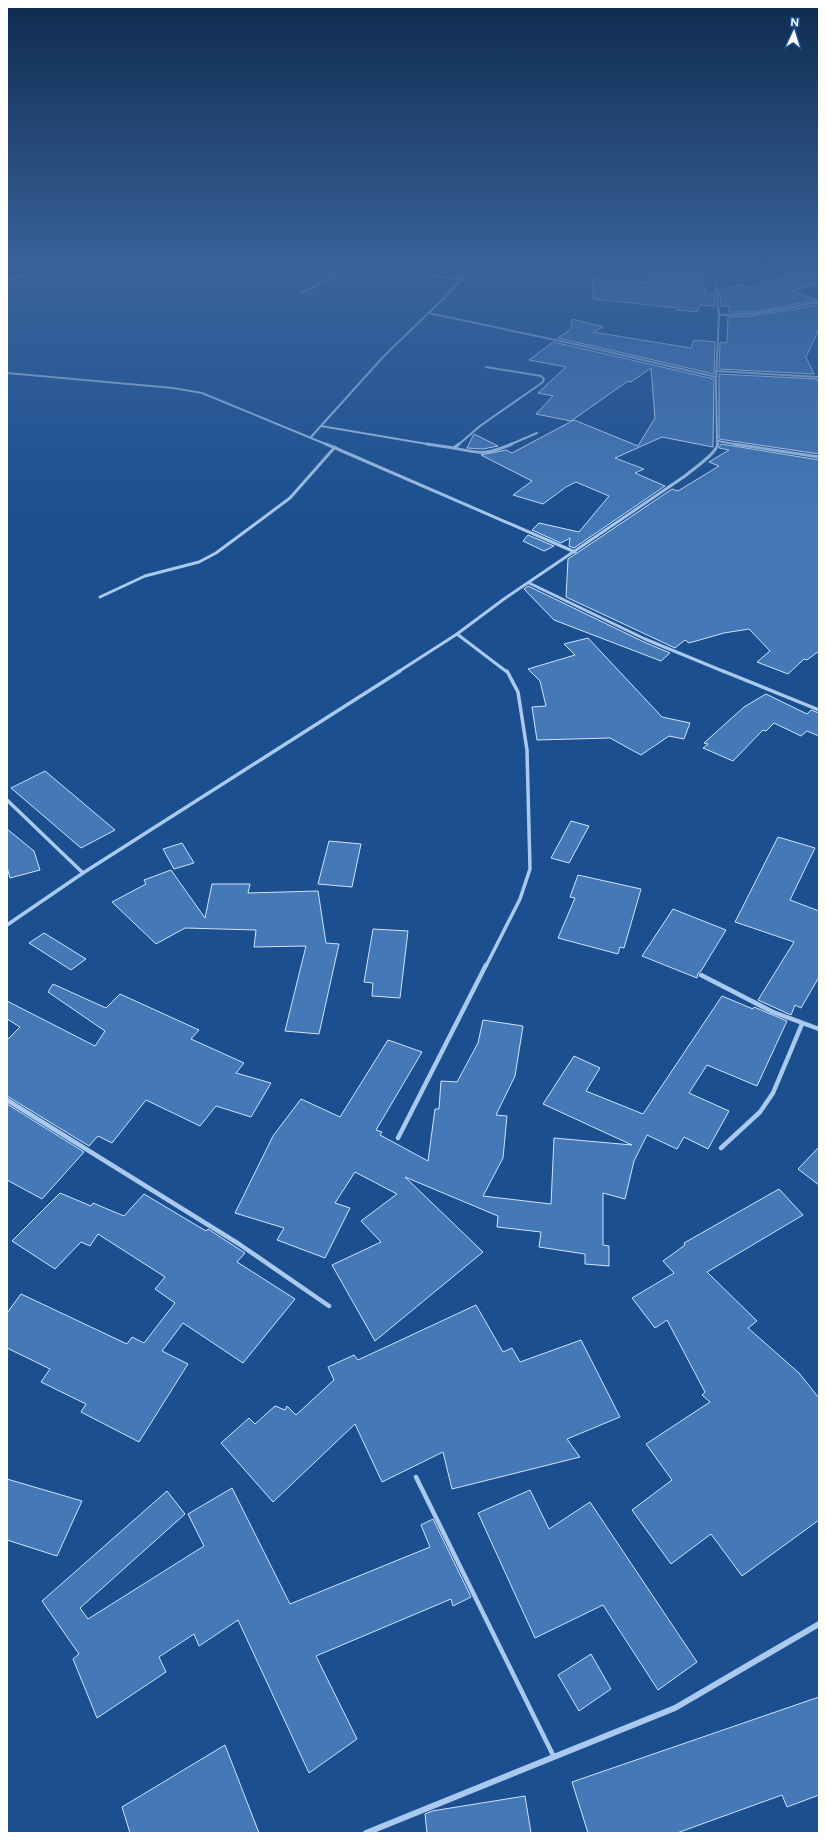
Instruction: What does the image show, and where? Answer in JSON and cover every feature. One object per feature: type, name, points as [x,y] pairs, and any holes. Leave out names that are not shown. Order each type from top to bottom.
[{"type":"street","points":[[311,437],[385,355]]},
{"type":"street","points":[[621,355],[716,377]]},
{"type":"street","points":[[7,925],[83,873],[457,634],[529,582],[685,476],[710,455],[717,447],[717,355]]},
{"type":"street","points":[[454,448],[480,426],[543,382],[544,379],[541,376],[486,367]]},
{"type":"street","points":[[716,371],[819,377]]},
{"type":"street","points":[[7,373],[202,393],[311,437],[575,552]]},
{"type":"street","points":[[321,426],[454,448],[480,454],[489,453],[537,433]]},
{"type":"street","points":[[718,441],[819,457]]},
{"type":"street","points":[[100,597],[145,576],[199,562],[216,553],[290,498],[335,448]]},
{"type":"street","points":[[529,582],[645,639],[819,710]]},
{"type":"street","points":[[398,1138],[520,899],[530,869],[527,750],[518,692],[507,671],[457,634]]},
{"type":"street","points":[[7,800],[83,873]]},
{"type":"street","points":[[701,975],[802,1024],[819,1029]]},
{"type":"street","points":[[721,1148],[760,1112],[773,1093],[802,1024]]},
{"type":"street","points":[[7,1100],[239,1244],[329,1306]]},
{"type":"street","points":[[366,1833],[675,1708],[819,1624]]},
{"type":"lane","points":[[416,1477],[554,1756]]},
{"type":"building","points":[[536,355],[609,355],[714,379],[713,447],[662,437],[615,458],[644,469],[635,473],[665,486],[574,548],[569,546],[570,538],[561,543],[532,530],[539,523],[579,532],[609,496],[576,482],[566,487],[543,504],[513,495],[532,481],[481,455],[506,450],[512,453],[574,420],[638,446],[655,418],[651,368],[631,382],[628,381],[571,421],[536,414],[553,396],[538,393],[566,367],[529,360]]},
{"type":"building","points":[[631,355],[715,355],[714,374]]},
{"type":"building","points":[[720,355],[807,355],[806,357],[814,374],[719,369]]},
{"type":"building","points":[[719,374],[817,379],[819,384],[819,454],[719,439]]},
{"type":"building","points":[[474,434],[498,446],[483,449],[467,448]]},
{"type":"building","points":[[721,444],[819,460],[819,651],[807,660],[804,659],[788,674],[757,662],[770,651],[749,629],[724,633],[689,643],[685,640],[675,648],[566,597],[568,559],[672,489],[678,491],[719,466],[709,462],[729,450],[719,448]]},
{"type":"building","points":[[528,535],[554,546],[544,551],[523,541]]},
{"type":"building","points":[[528,586],[670,653],[661,661],[554,620],[524,589]]},
{"type":"building","points":[[588,638],[662,717],[690,723],[684,739],[669,736],[641,755],[610,738],[537,740],[532,707],[546,706],[540,681],[528,669],[575,655],[564,644]]},
{"type":"building","points":[[766,694],[807,714],[811,710],[819,713],[819,736],[807,731],[801,736],[774,723],[766,731],[763,730],[733,761],[703,748],[708,744],[704,743],[744,707]]},
{"type":"building","points":[[45,771],[115,830],[81,848],[11,788]]},
{"type":"building","points":[[571,821],[589,826],[569,863],[551,858]]},
{"type":"building","points":[[7,829],[34,851],[40,870],[10,878],[7,867]]},
{"type":"building","points":[[778,837],[815,848],[790,900],[819,911],[819,977],[801,1008],[795,1005],[791,1015],[758,1000],[794,942],[735,922]]},
{"type":"building","points":[[329,841],[361,844],[352,887],[318,884]]},
{"type":"building","points":[[182,843],[194,863],[174,869],[163,849]]},
{"type":"building","points":[[171,870],[205,918],[212,884],[250,884],[248,893],[318,891],[326,943],[339,944],[319,1034],[285,1031],[306,946],[254,947],[256,930],[185,928],[156,944],[112,902],[146,884],[144,880]]},
{"type":"building","points":[[578,875],[641,889],[624,948],[620,947],[618,954],[558,938],[575,898],[570,897]]},
{"type":"building","points":[[673,909],[726,930],[701,971],[698,973],[697,978],[642,956]]},
{"type":"building","points":[[373,929],[408,931],[400,998],[372,996],[373,983],[364,982]]},
{"type":"building","points":[[44,933],[86,959],[71,970],[29,943]]},
{"type":"building","points":[[53,984],[106,1008],[120,994],[199,1030],[191,1039],[244,1063],[236,1073],[271,1083],[251,1117],[216,1106],[200,1126],[146,1100],[112,1143],[98,1136],[89,1146],[7,1096],[7,1040],[20,1027],[7,1019],[7,1001],[95,1046],[105,1031],[48,992]]},
{"type":"building","points":[[722,996],[753,1009],[754,1007],[787,1021],[757,1086],[707,1065],[689,1093],[729,1111],[708,1149],[684,1137],[677,1149],[647,1135],[634,1161],[625,1199],[603,1193],[603,1245],[609,1246],[609,1266],[585,1264],[585,1254],[539,1247],[541,1232],[497,1227],[498,1216],[405,1177],[483,1252],[375,1341],[332,1265],[381,1242],[361,1221],[397,1194],[355,1172],[335,1203],[350,1208],[325,1258],[277,1240],[284,1228],[235,1213],[273,1136],[301,1099],[340,1117],[388,1040],[422,1052],[376,1130],[382,1132],[380,1135],[428,1161],[435,1109],[439,1109],[441,1081],[457,1082],[478,1043],[483,1020],[523,1026],[515,1076],[496,1115],[507,1116],[503,1158],[483,1196],[551,1204],[554,1138],[632,1145],[543,1104],[574,1056],[600,1068],[586,1091],[643,1114]]},
{"type":"building","points":[[7,1104],[84,1152],[42,1199],[7,1180]]},
{"type":"building","points":[[819,1147],[819,1185],[798,1169]]},
{"type":"building","points":[[779,1189],[803,1215],[707,1272],[757,1321],[748,1328],[799,1373],[819,1398],[819,1520],[742,1576],[711,1534],[671,1564],[632,1510],[672,1480],[646,1444],[710,1402],[702,1395],[705,1392],[667,1320],[655,1328],[632,1298],[674,1273],[663,1261],[685,1245],[684,1243]]},
{"type":"building","points":[[60,1193],[91,1206],[93,1203],[124,1216],[144,1194],[206,1231],[208,1229],[245,1253],[237,1262],[295,1299],[243,1363],[183,1323],[162,1351],[188,1364],[139,1442],[81,1412],[86,1404],[41,1382],[50,1369],[7,1348],[7,1313],[21,1294],[127,1344],[132,1337],[144,1343],[175,1303],[155,1289],[165,1277],[98,1234],[90,1246],[81,1242],[55,1269],[12,1241]]},
{"type":"building","points":[[476,1305],[503,1352],[512,1348],[520,1362],[581,1340],[620,1417],[567,1439],[580,1457],[452,1489],[443,1452],[382,1482],[355,1424],[273,1502],[221,1443],[249,1418],[255,1424],[275,1406],[285,1410],[287,1406],[296,1415],[334,1380],[328,1367],[354,1355],[358,1360]]},
{"type":"building","points":[[7,1479],[82,1501],[57,1556],[7,1540]]},
{"type":"building","points":[[232,1488],[290,1604],[430,1547],[421,1525],[433,1519],[471,1597],[453,1606],[451,1599],[316,1656],[357,1739],[309,1773],[238,1620],[199,1646],[194,1634],[159,1657],[166,1672],[97,1718],[73,1659],[79,1654],[42,1601],[167,1491],[185,1514],[80,1608],[88,1619],[204,1546],[188,1514]]},
{"type":"building","points":[[530,1490],[549,1529],[590,1502],[697,1662],[658,1690],[603,1605],[535,1638],[478,1513]]},
{"type":"building","points":[[591,1654],[611,1689],[579,1711],[558,1675]]},
{"type":"building","points":[[819,1697],[819,1795],[787,1807],[782,1795],[677,1833],[588,1833],[572,1782]]},
{"type":"building","points":[[225,1745],[259,1833],[130,1833],[122,1807]]},
{"type":"building","points":[[525,1796],[531,1833],[427,1833],[425,1814],[432,1811]]}]
